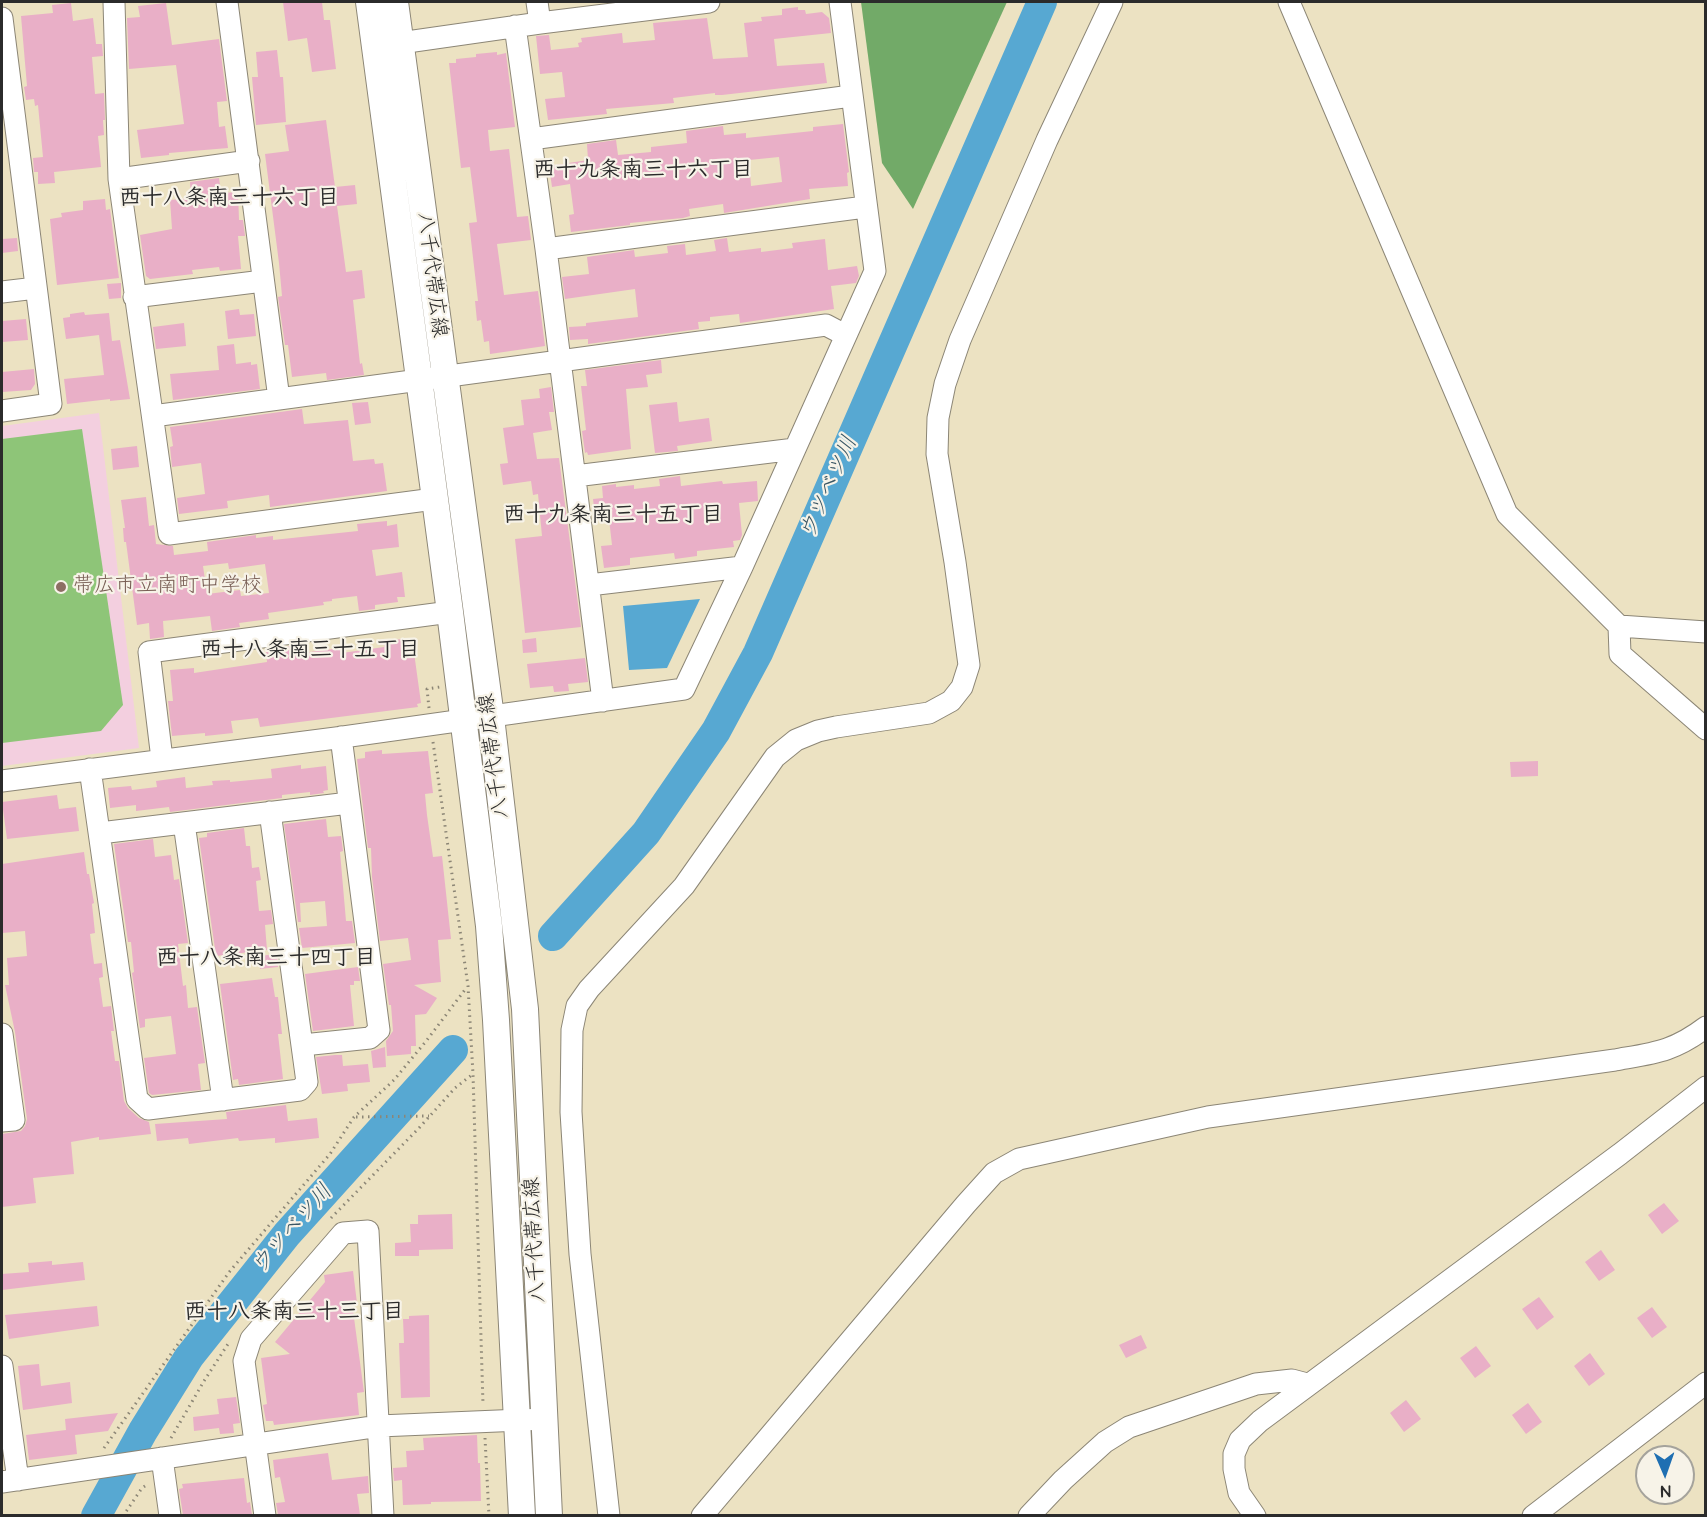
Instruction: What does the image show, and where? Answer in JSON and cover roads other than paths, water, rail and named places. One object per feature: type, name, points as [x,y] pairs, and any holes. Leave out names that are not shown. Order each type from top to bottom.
[{"type":"main road","name":"八千代帯広線","points":[[369,2],[489,926],[522,1515]]},
{"type":"main road","name":"八千代帯広線","points":[[395,2],[491,717],[525,1009],[549,1515]]},
{"type":"street","points":[[114,2],[119,179],[169,534],[434,499]]},
{"type":"street","points":[[227,2],[279,399]]},
{"type":"street","points":[[537,2],[540,23]]},
{"type":"street","points":[[375,47],[515,26],[710,2]]},
{"type":"street","points":[[2,781],[463,721],[684,689],[742,567],[875,271],[840,2]]},
{"type":"street","points":[[609,1515],[579,1242],[571,1112],[572,1030],[577,1006],[589,989],[684,886],[775,757],[796,740],[818,731],[929,713],[951,701],[962,687],[969,665],[937,454],[938,418],[945,384],[964,329],[1047,140],[1112,2]]},
{"type":"street","points":[[1289,2],[1507,514],[1619,626],[1706,632]]},
{"type":"street","points":[[2,18],[51,404],[2,411]]},
{"type":"street","points":[[515,26],[546,249],[603,701]]},
{"type":"street","points":[[531,139],[851,96]]},
{"type":"street","points":[[119,179],[249,161]]},
{"type":"street","points":[[546,249],[866,207]]},
{"type":"street","points":[[134,297],[263,281]]},
{"type":"street","points":[[2,292],[36,288]]},
{"type":"street","points":[[153,416],[826,325],[845,335]]},
{"type":"street","points":[[574,476],[795,448]]},
{"type":"street","points":[[589,585],[742,567]]},
{"type":"street","points":[[162,759],[149,652],[450,612]]},
{"type":"street","points":[[1619,626],[1620,654],[1706,729]]},
{"type":"street","points":[[303,1045],[370,1038],[379,1030],[341,737]]},
{"type":"street","points":[[90,769],[137,1100],[148,1109],[300,1090],[307,1082],[270,812]]},
{"type":"street","points":[[100,832],[349,803]]},
{"type":"street","points":[[184,823],[223,1100]]},
{"type":"street","points":[[702,1515],[966,1204],[994,1173],[1018,1159],[1208,1117],[1663,1052],[1687,1041],[1706,1027]]},
{"type":"street","points":[[2,1034],[14,1120],[2,1121]]},
{"type":"street","points":[[1255,1515],[1239,1492],[1234,1469],[1234,1454],[1240,1440],[1260,1420],[1307,1384],[1366,1344],[1706,1087]]},
{"type":"street","points":[[265,1515],[244,1361],[251,1339],[342,1233],[368,1231],[383,1515]]},
{"type":"street","points":[[2,1366],[10,1481],[99,1467],[160,1464],[256,1444],[379,1426],[545,1419]]},
{"type":"street","points":[[1029,1515],[1105,1442],[1129,1427],[1257,1384],[1292,1380],[1307,1384]]},
{"type":"street","points":[[1533,1515],[1706,1383]]},
{"type":"street","points":[[160,1464],[170,1515]]},
{"type":"water","points":[[700,599],[667,668],[629,670],[623,606]]},
{"type":"waterway","name":"ウツベツ川","points":[[553,936],[646,833],[716,731],[758,653],[1042,2]]},
{"type":"waterway","name":"ウツベツ川","points":[[96,1516],[143,1431],[189,1357],[287,1234],[453,1050]]},
{"type":"place","name":"帯広市立南町中学校","points":[[61,587]]},
{"type":"district","name":"西十九条南三十六丁目","points":[[643,171]]},
{"type":"district","name":"西十八条南三十六丁目","points":[[229,199]]},
{"type":"district","name":"西十九条南三十五丁目","points":[[613,516]]},
{"type":"district","name":"西十八条南三十五丁目","points":[[310,651]]},
{"type":"district","name":"西十八条南三十四丁目","points":[[266,959]]},
{"type":"district","name":"西十八条南三十三丁目","points":[[294,1313]]}]
